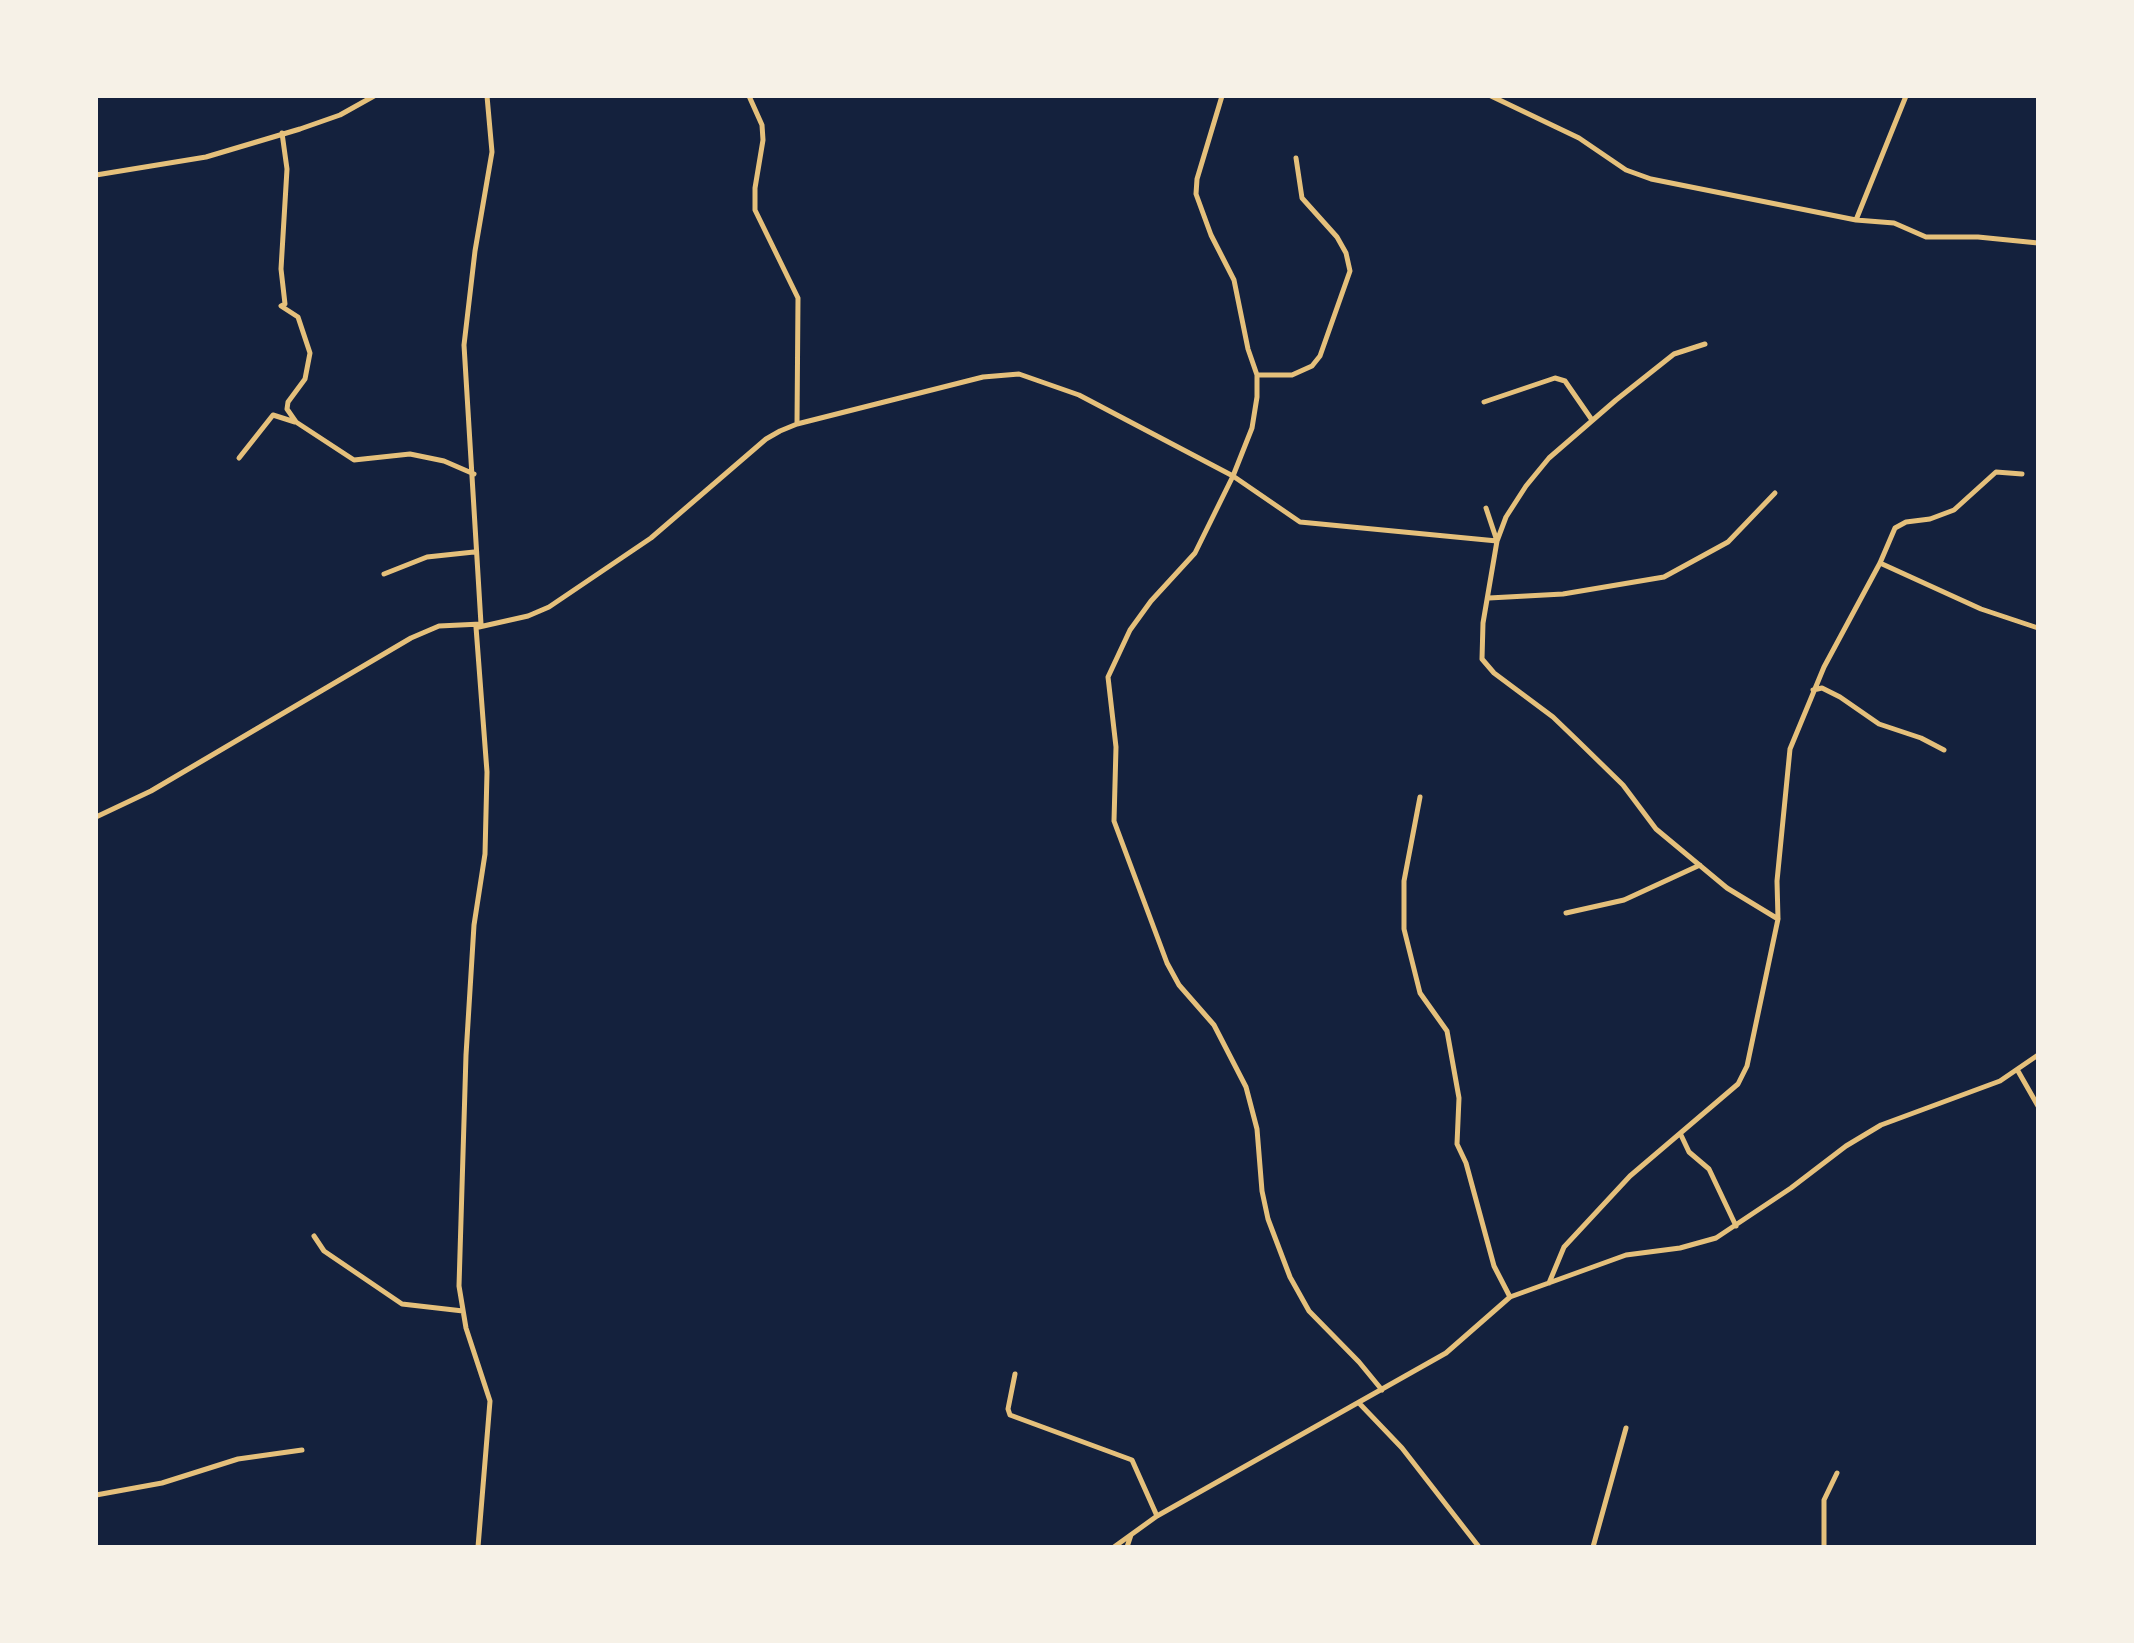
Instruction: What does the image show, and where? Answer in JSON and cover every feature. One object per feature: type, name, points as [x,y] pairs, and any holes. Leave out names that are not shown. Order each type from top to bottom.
[{"type":"street","points":[[96,176],[206,157],[340,115],[374,96]]},
{"type":"street","points":[[478,1547],[490,1401],[463,1311],[459,1286],[466,1069],[474,925],[485,855],[487,772],[474,552],[474,474],[464,345],[475,251],[492,152],[487,96]]},
{"type":"street","points":[[749,96],[762,125],[764,140],[755,188],[755,210],[798,298],[797,424]]},
{"type":"street","points":[[1222,96],[1197,179],[1196,194],[1211,235],[1234,280],[1248,349],[1257,375],[1252,428],[1233,477],[1195,553],[1150,601],[1130,630],[1108,677],[1116,747],[1114,821],[1167,962],[1179,985],[1214,1024],[1246,1087],[1257,1129],[1262,1191],[1268,1219],[1290,1277],[1309,1311],[1359,1362],[1382,1390]]},
{"type":"street","points":[[1491,96],[1579,138],[1626,170],[1651,179],[1856,220],[1894,223],[1926,237],[1978,237],[2038,243]]},
{"type":"street","points":[[1856,220],[1906,96]]},
{"type":"street","points":[[282,133],[287,169],[281,269],[285,304],[281,306],[298,317],[310,353],[304,379],[288,402],[287,409],[296,422]]},
{"type":"street","points":[[1257,375],[1292,375],[1312,366],[1320,356],[1350,271],[1346,253],[1337,237],[1301,198],[1296,158]]},
{"type":"street","points":[[1705,344],[1674,354],[1549,458],[1526,486],[1506,517],[1497,541],[1481,640],[1482,659],[1486,666],[1553,717],[1623,785],[1656,829],[1727,888],[1778,919]]},
{"type":"street","points":[[96,817],[151,791],[411,638],[439,626],[478,626],[528,616],[548,607],[651,538],[713,488],[766,439],[797,424],[957,382],[1019,374],[1079,395],[1233,477],[1300,522],[1497,541]]},
{"type":"street","points":[[1484,402],[1555,377],[1565,381],[1592,420]]},
{"type":"street","points":[[240,458],[273,415],[296,422],[354,460],[410,454],[444,461],[474,474]]},
{"type":"street","points":[[1549,1283],[1564,1247],[1630,1176],[1738,1084],[1747,1066],[1778,919],[1777,881],[1784,782],[1790,750],[1813,690],[1880,563],[1895,528],[1906,522],[1930,519],[1954,510],[1996,472],[2022,474]]},
{"type":"street","points":[[1489,598],[1563,594],[1664,577],[1728,542],[1775,493]]},
{"type":"street","points":[[1486,508],[1497,541]]},
{"type":"street","points":[[384,574],[427,557],[474,552]]},
{"type":"street","points":[[1880,563],[1981,609],[2038,628]]},
{"type":"street","points":[[1813,690],[1822,688],[1840,696],[1879,724],[1921,738],[1944,750]]},
{"type":"street","points":[[1420,797],[1404,881],[1404,929],[1420,993],[1447,1031],[1459,1098],[1457,1144],[1466,1163],[1494,1266],[1510,1297]]},
{"type":"street","points":[[1566,913],[1625,900],[1700,865]]},
{"type":"street","points":[[1114,1547],[1157,1516],[1447,1353],[1510,1297],[1626,1255],[1680,1248],[1716,1238],[1846,1146],[1881,1125],[1977,1090],[2018,1070],[2038,1055]]},
{"type":"street","points":[[2018,1070],[2038,1106]]},
{"type":"street","points":[[1681,1135],[1689,1152],[1709,1169],[1736,1226]]},
{"type":"street","points":[[314,1236],[324,1251],[402,1304],[463,1311]]},
{"type":"street","points":[[1015,1374],[1008,1409],[1010,1415],[1132,1460],[1137,1465],[1157,1516]]},
{"type":"street","points":[[1359,1403],[1402,1448],[1479,1547]]},
{"type":"street","points":[[1593,1547],[1626,1428]]},
{"type":"street","points":[[96,1495],[162,1483],[237,1459],[302,1450]]},
{"type":"street","points":[[1824,1547],[1824,1500],[1837,1473]]},
{"type":"street","points":[[1127,1547],[1131,1535]]}]
